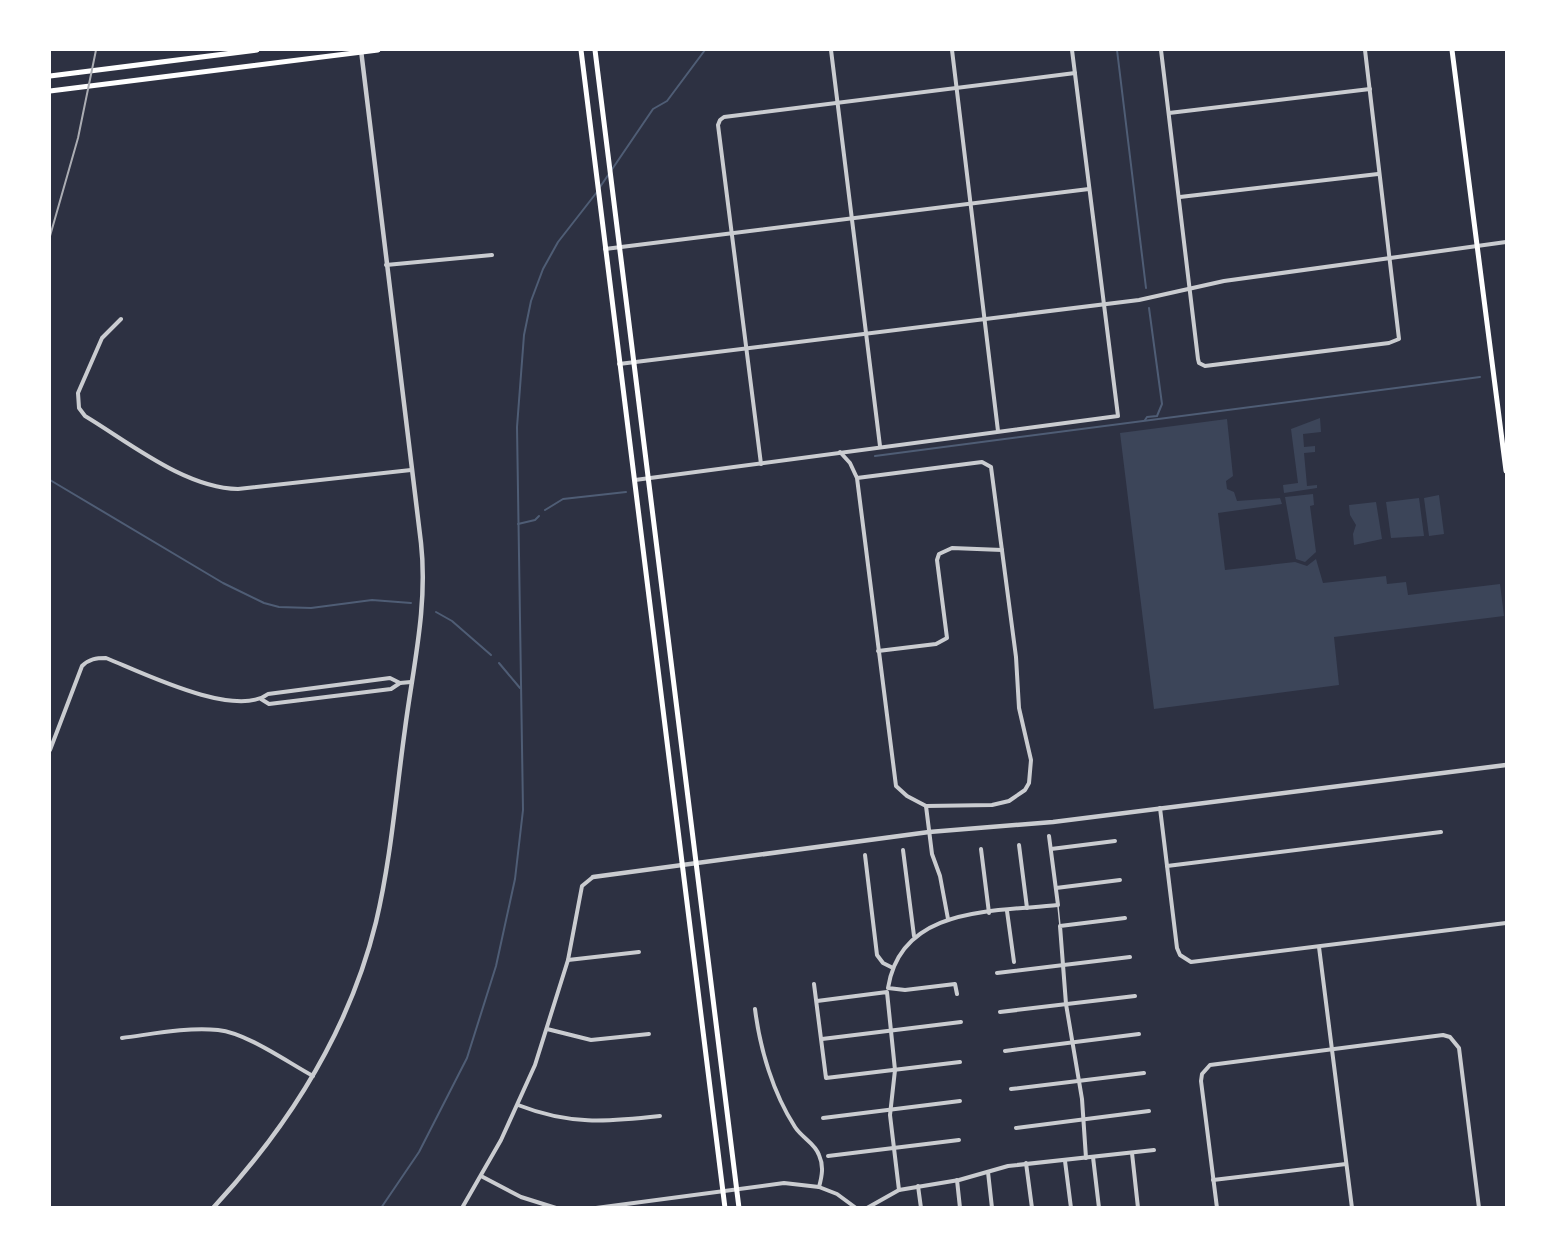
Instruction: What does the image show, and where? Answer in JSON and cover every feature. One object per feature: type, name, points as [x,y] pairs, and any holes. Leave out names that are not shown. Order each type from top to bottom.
[{"type":"main road","points":[[50,76],[257,50]]},
{"type":"main road","points":[[50,91],[378,50]]},
{"type":"main road","points":[[581,50],[725,1208]]},
{"type":"main road","points":[[595,50],[616,202],[739,1208]]},
{"type":"main road","points":[[1452,50],[1506,471]]},
{"type":"street","points":[[831,50],[868,334],[880,446]]},
{"type":"street","points":[[952,50],[998,431]]},
{"type":"street","points":[[635,480],[1118,416],[1072,50]]},
{"type":"street","points":[[1161,50],[1199,363],[1205,366],[1354,348],[1389,343],[1399,339],[1365,50]]},
{"type":"street","points":[[213,1208],[266,1148],[313,1077],[352,998],[376,922],[423,607],[424,582],[361,51]]},
{"type":"street","points":[[761,464],[720,120],[724,117],[1075,73]]},
{"type":"street","points":[[1169,114],[1370,89]]},
{"type":"street","points":[[1180,197],[1378,174]]},
{"type":"street","points":[[605,249],[1089,189]]},
{"type":"street","points":[[620,364],[1103,305],[1190,289],[1224,280],[1479,248],[1506,242]]},
{"type":"street","points":[[386,265],[492,255]]},
{"type":"street","points":[[121,319],[102,338],[78,393],[79,408],[86,416],[189,478],[214,487],[238,489],[411,471]]},
{"type":"street","points":[[840,452],[850,463],[856,478],[896,786],[907,796],[926,806],[992,806],[1009,801],[1025,790],[1029,783],[1031,760],[1019,708],[1002,550],[992,473],[988,464],[982,462],[856,478]]},
{"type":"street","points":[[879,651],[936,644],[947,638],[937,560],[939,554],[952,548],[1002,550]]},
{"type":"street","points":[[50,750],[82,666],[88,660],[97,658],[106,658],[206,696],[228,700],[261,699],[269,704],[391,689],[400,683],[411,682]]},
{"type":"street","points":[[261,699],[268,694],[390,678],[400,683]]},
{"type":"street","points":[[314,687],[315,698]]},
{"type":"street","points":[[462,1208],[518,1105],[547,1029],[567,960],[582,886],[594,877],[929,831],[1053,822],[1506,765]]},
{"type":"street","points":[[926,806],[929,831],[948,919]]},
{"type":"street","points":[[1160,808],[1177,948],[1184,958],[1196,962],[1506,923]]},
{"type":"street","points":[[1167,866],[1441,832]]},
{"type":"street","points":[[899,1190],[890,1110],[895,1070],[887,990],[893,968],[904,948],[914,937],[935,923],[948,919],[1058,904],[1049,836]]},
{"type":"street","points":[[1051,849],[1115,841]]},
{"type":"street","points":[[1019,844],[1027,908]]},
{"type":"street","points":[[981,849],[988,913]]},
{"type":"street","points":[[903,850],[914,937]]},
{"type":"street","points":[[865,855],[876,952],[883,963],[893,968]]},
{"type":"street","points":[[1056,888],[1120,880]]},
{"type":"street","points":[[1007,911],[1014,962]]},
{"type":"street","points":[[1086,1158],[1084,1119],[1070,1042],[1060,926],[1125,918]]},
{"type":"street","points":[[1319,947],[1352,1208]]},
{"type":"street","points":[[567,960],[639,952]]},
{"type":"street","points":[[997,973],[1130,957]]},
{"type":"street","points":[[814,984],[826,1078],[960,1062]]},
{"type":"street","points":[[817,1001],[887,990],[956,984],[957,994]]},
{"type":"street","points":[[1000,1012],[1135,996]]},
{"type":"street","points":[[755,1009],[762,1052],[788,1114],[796,1128],[819,1154],[822,1175],[819,1187]]},
{"type":"street","points":[[821,1040],[961,1023]]},
{"type":"street","points":[[547,1029],[591,1040],[649,1034]]},
{"type":"street","points":[[122,1038],[192,1030],[220,1030],[239,1036],[313,1077]]},
{"type":"street","points":[[1005,1051],[1139,1034]]},
{"type":"street","points":[[1216,1208],[1201,1081],[1205,1068],[1216,1062],[1443,1035],[1454,1040],[1459,1048],[1479,1208]]},
{"type":"street","points":[[1011,1089],[1144,1072]]},
{"type":"street","points":[[823,1118],[960,1101]]},
{"type":"street","points":[[518,1105],[560,1119],[578,1121],[600,1122],[660,1116]]},
{"type":"street","points":[[1016,1128],[1149,1111]]},
{"type":"street","points":[[828,1156],[959,1140]]},
{"type":"street","points":[[867,1208],[899,1190],[957,1180],[1026,1163],[1065,1161],[1154,1150]]},
{"type":"street","points":[[1132,1153],[1138,1208]]},
{"type":"street","points":[[1093,1157],[1099,1208]]},
{"type":"street","points":[[1065,1161],[1071,1208]]},
{"type":"street","points":[[1026,1163],[1032,1208]]},
{"type":"street","points":[[1213,1180],[1346,1164]]},
{"type":"street","points":[[988,1172],[992,1208]]},
{"type":"street","points":[[481,1176],[521,1197],[556,1208]]},
{"type":"street","points":[[957,1180],[960,1208]]},
{"type":"street","points":[[596,1208],[784,1183],[819,1187],[837,1194],[856,1208]]},
{"type":"street","points":[[918,1186],[921,1208]]},
{"type":"lane","points":[[1058,904],[1060,926]]},
{"type":"shaded area","points":[[1320,418],[1321,432],[1303,434],[1304,447],[1315,446],[1315,452],[1304,453],[1307,486],[1317,485],[1317,488],[1284,493],[1283,485],[1298,483],[1291,429]]},
{"type":"shaded area","points":[[1227,419],[1233,476],[1226,481],[1227,489],[1234,492],[1237,501],[1280,498],[1282,504],[1218,513],[1225,570],[1295,562],[1307,566],[1316,559],[1323,583],[1386,576],[1387,584],[1406,582],[1408,595],[1500,584],[1504,616],[1334,637],[1339,685],[1154,709],[1120,433]]},
{"type":"shaded area","points":[[1313,494],[1314,505],[1310,506],[1316,552],[1305,562],[1296,559],[1285,497]]},
{"type":"shaded area","points":[[1439,495],[1444,534],[1429,536],[1424,498]]},
{"type":"shaded area","points":[[1419,498],[1424,536],[1391,538],[1386,502]]},
{"type":"shaded area","points":[[1376,502],[1382,539],[1354,545],[1353,534],[1356,525],[1350,515],[1349,505]]},
{"type":"waterway","points":[[600,187],[653,109],[667,101],[705,50]]},
{"type":"waterway","points":[[1117,50],[1146,288]]},
{"type":"waterway","points":[[381,1208],[419,1152],[467,1058],[496,966],[515,879],[523,810],[517,427],[524,335],[531,301],[543,269],[558,242],[597,192]]},
{"type":"waterway","points":[[1145,420],[1147,417],[1157,416],[1162,404],[1149,308]]},
{"type":"waterway","points":[[875,456],[1480,377]]},
{"type":"waterway","points":[[50,480],[223,583],[264,603],[279,607],[311,608],[372,600],[411,603]]},
{"type":"waterway","points":[[545,510],[563,499],[626,492]]},
{"type":"waterway","points":[[518,524],[535,520],[539,516]]},
{"type":"waterway","points":[[436,612],[452,621],[491,655]]},
{"type":"waterway","points":[[499,663],[520,688]]},
{"type":"railway","points":[[50,236],[78,138],[96,50]]}]
